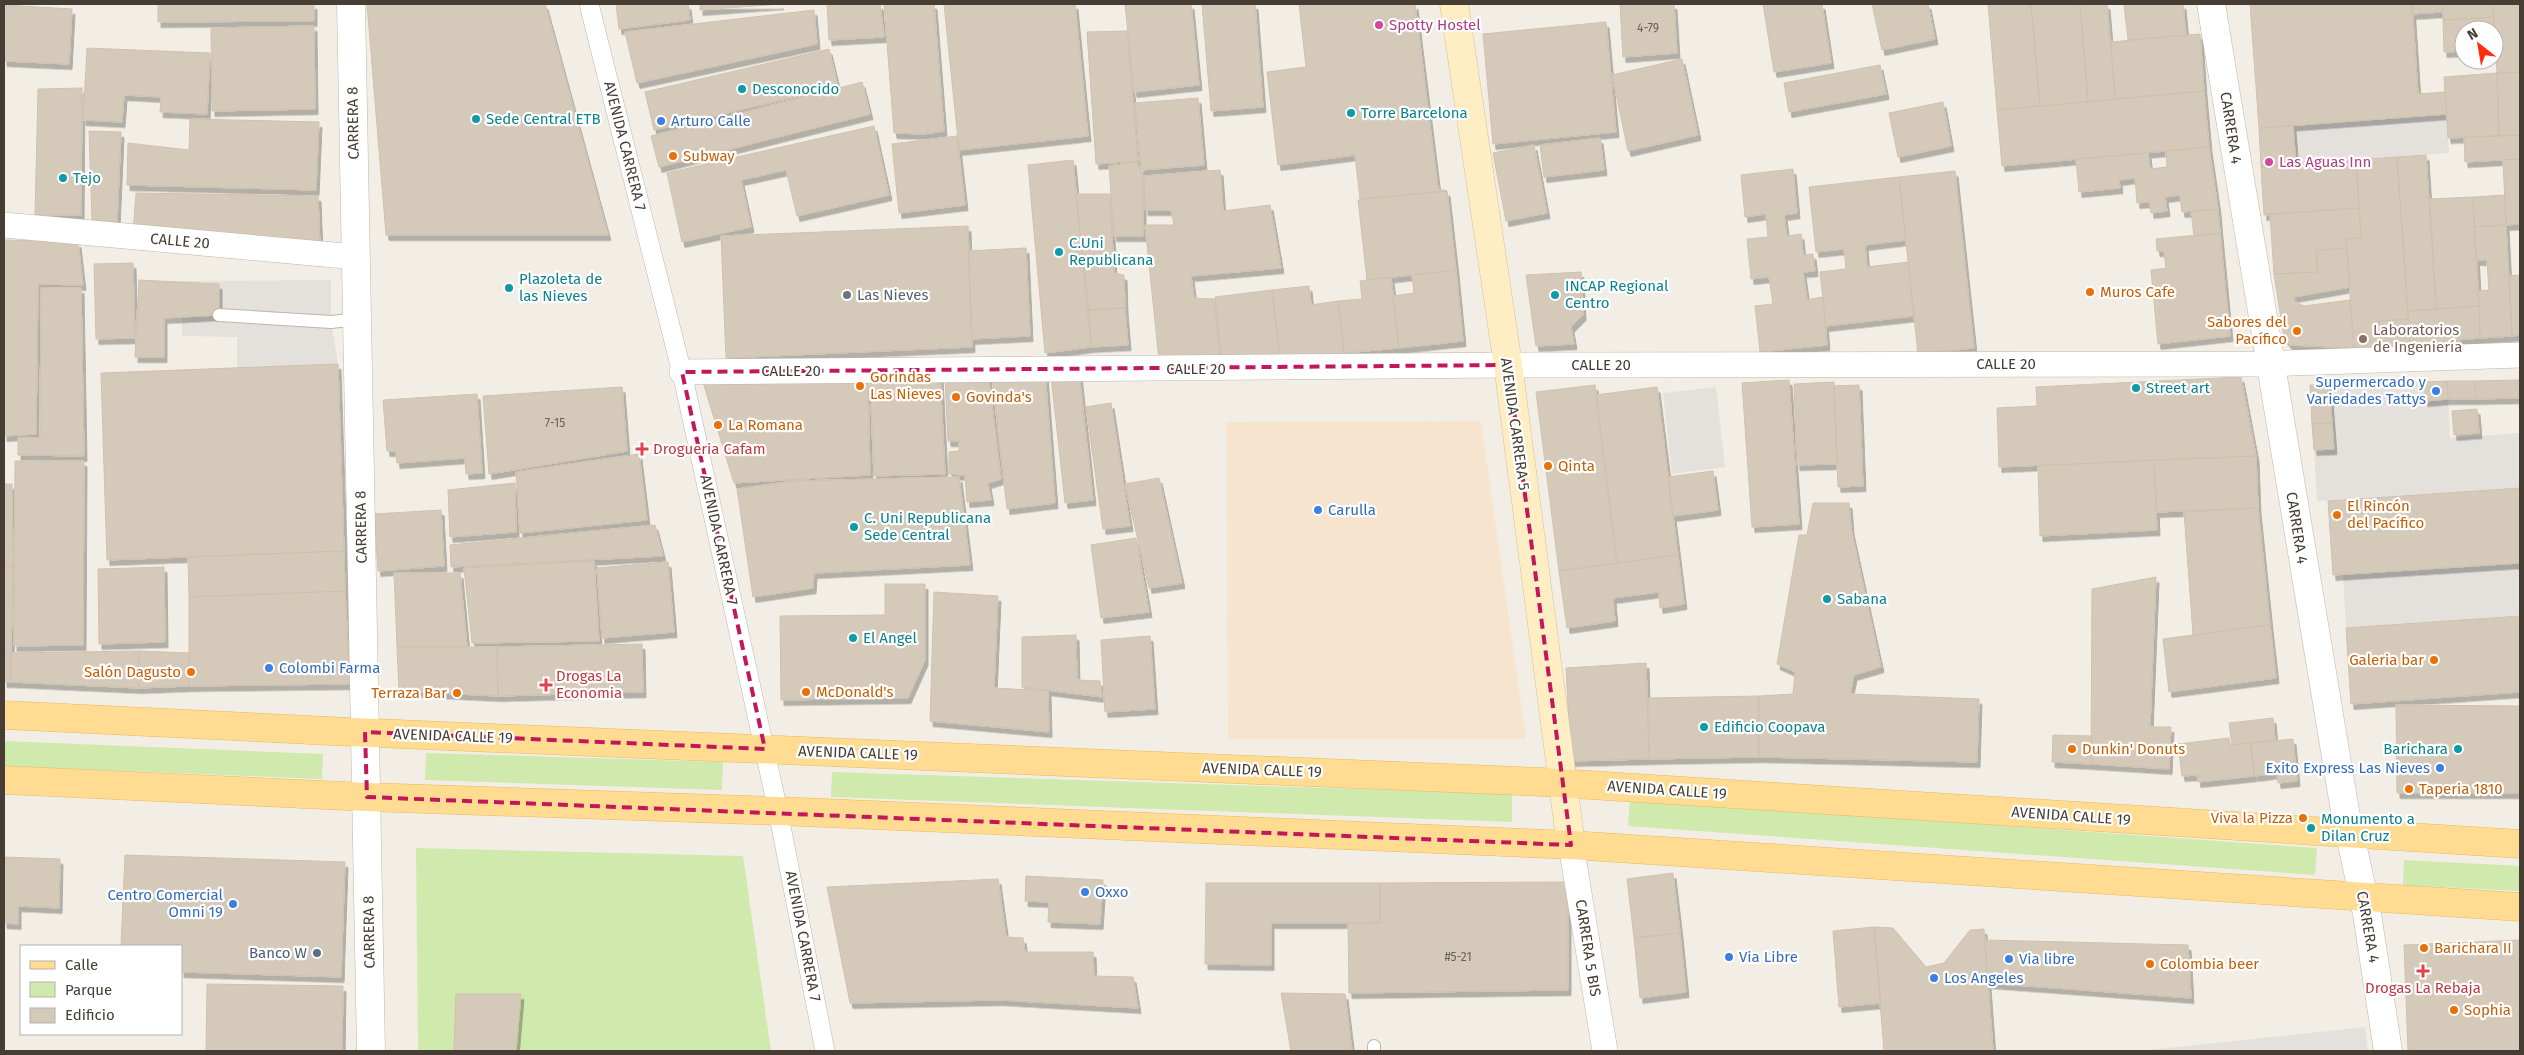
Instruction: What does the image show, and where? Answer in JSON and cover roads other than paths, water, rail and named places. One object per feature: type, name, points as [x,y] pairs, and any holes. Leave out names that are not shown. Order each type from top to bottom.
[{"type":"main road","name":"AVENIDA CARRERA 5","points":[[1454,4],[1508,365],[1571,845]]},
{"type":"main road","name":"AVENIDA CALLE 19","points":[[4,714],[365,732],[1562,783],[2520,844]]},
{"type":"main road","points":[[4,780],[367,797],[778,811],[1571,845],[2520,907]]},
{"type":"street","name":"CARRERA 8","points":[[351,4],[371,1051]]},
{"type":"street","name":"AVENIDA CARRERA 7","points":[[589,4],[682,372],[778,811],[825,1051]]},
{"type":"street","name":"CARRERA 4","points":[[2211,4],[2270,364],[2350,832],[2363,896],[2385,1050]]},
{"type":"street","name":"CALLE 20","points":[[4,225],[356,257]]},
{"type":"street","name":"CALLE 20","points":[[682,372],[1508,365],[2270,364],[2520,355]]},
{"type":"street","name":"CARRERA 5 BIS","points":[[1571,845],[1605,1051]]},
{"type":"lane","points":[[219,315],[332,322],[357,319]]},
{"type":"place","name":"Spotty Hostel","points":[[1379,25]]},
{"type":"place","name":"Desconocido","points":[[742,89]]},
{"type":"place","name":"Torre Barcelona","points":[[1351,113]]},
{"type":"place","name":"Sede Central ETB","points":[[476,119]]},
{"type":"place","name":"Arturo Calle","points":[[661,121]]},
{"type":"place","name":"Subway","points":[[673,156]]},
{"type":"place","name":"Las Aguas Inn","points":[[2269,162]]},
{"type":"place","name":"Tejo","points":[[63,178]]},
{"type":"place","name":"C.Uni Republicana","points":[[1059,252]]},
{"type":"place","name":"Plazoleta de las Nieves","points":[[509,288]]},
{"type":"place","name":"Muros Cafe","points":[[2090,292]]},
{"type":"place","name":"Las Nieves","points":[[847,295]]},
{"type":"place","name":"INCAP Regional Centro","points":[[1555,295]]},
{"type":"place","name":"Sabores del Pacífico","points":[[2297,331]]},
{"type":"place","name":"Laboratorios de Ingeniería","points":[[2363,339]]},
{"type":"place","name":"Gorindas Las Nieves","points":[[860,386]]},
{"type":"place","name":"Street art","points":[[2136,388]]},
{"type":"place","name":"Supermercado y Variedades Tattys","points":[[2436,391]]},
{"type":"place","name":"Govinda's","points":[[956,397]]},
{"type":"place","name":"La Romana","points":[[718,425]]},
{"type":"place","name":"Drogueria Cafam","points":[[642,449]]},
{"type":"place","name":"Qinta","points":[[1548,466]]},
{"type":"place","name":"Carulla","points":[[1318,510]]},
{"type":"place","name":"El Rincón del Pacífico","points":[[2337,515]]},
{"type":"place","name":"C. Uni Republicana Sede Central","points":[[854,527]]},
{"type":"place","name":"Sabana","points":[[1827,599]]},
{"type":"place","name":"El Angel","points":[[853,638]]},
{"type":"place","name":"Galeria bar","points":[[2434,660]]},
{"type":"place","name":"Colombi Farma","points":[[269,668]]},
{"type":"place","name":"Salón Dagusto","points":[[191,672]]},
{"type":"place","name":"Drogas La Economia","points":[[546,685]]},
{"type":"place","name":"McDonald's","points":[[806,692]]},
{"type":"place","name":"Terraza Bar","points":[[457,693]]},
{"type":"place","name":"Edificio Coopava","points":[[1704,727]]},
{"type":"place","name":"Dunkin' Donuts","points":[[2072,749]]},
{"type":"place","name":"Barichara","points":[[2458,749]]},
{"type":"place","name":"Exito Express Las Nieves","points":[[2440,768]]},
{"type":"place","name":"Taperia 1810","points":[[2409,789]]},
{"type":"place","name":"Viva la Pizza","points":[[2303,818]]},
{"type":"place","name":"Monumento a Dilan Cruz","points":[[2311,828]]},
{"type":"place","name":"Oxxo","points":[[1085,892]]},
{"type":"place","name":"Centro Comercial Omni 19","points":[[233,904]]},
{"type":"place","name":"Barichara II","points":[[2424,948]]},
{"type":"place","name":"Banco W","points":[[317,953]]},
{"type":"place","name":"Via Libre","points":[[1729,957]]},
{"type":"place","name":"Via libre","points":[[2009,959]]},
{"type":"place","name":"Colombia beer","points":[[2150,964]]},
{"type":"place","name":"Drogas La Rebaja","points":[[2423,971]]},
{"type":"place","name":"Los Angeles","points":[[1934,978]]},
{"type":"place","name":"Sophia","points":[[2454,1010]]}]
